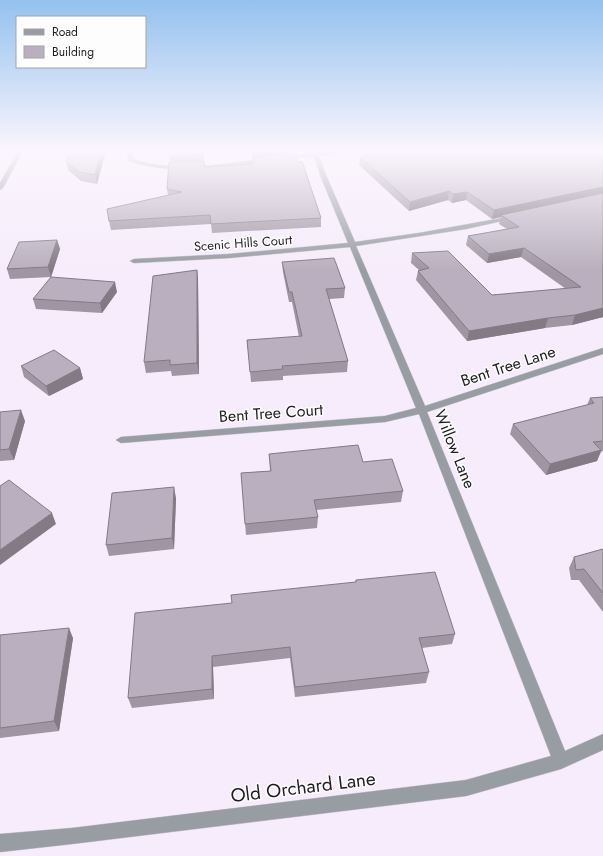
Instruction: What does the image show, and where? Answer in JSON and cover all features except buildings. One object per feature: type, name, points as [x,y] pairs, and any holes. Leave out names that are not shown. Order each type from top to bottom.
[{"type":"street","name":"Willow Lane","points":[[330,191],[422,410],[562,761]]},
{"type":"street","name":"Scenic Hills Court","points":[[134,261],[224,258],[353,244],[462,229],[521,216]]},
{"type":"street","name":"Bent Tree Lane","points":[[422,410],[603,351]]},
{"type":"street","name":"Bent Tree Court","points":[[121,440],[385,419],[422,410]]},
{"type":"street","name":"Old Orchard Lane","points":[[0,843],[72,836],[466,788],[562,761],[603,742]]}]
